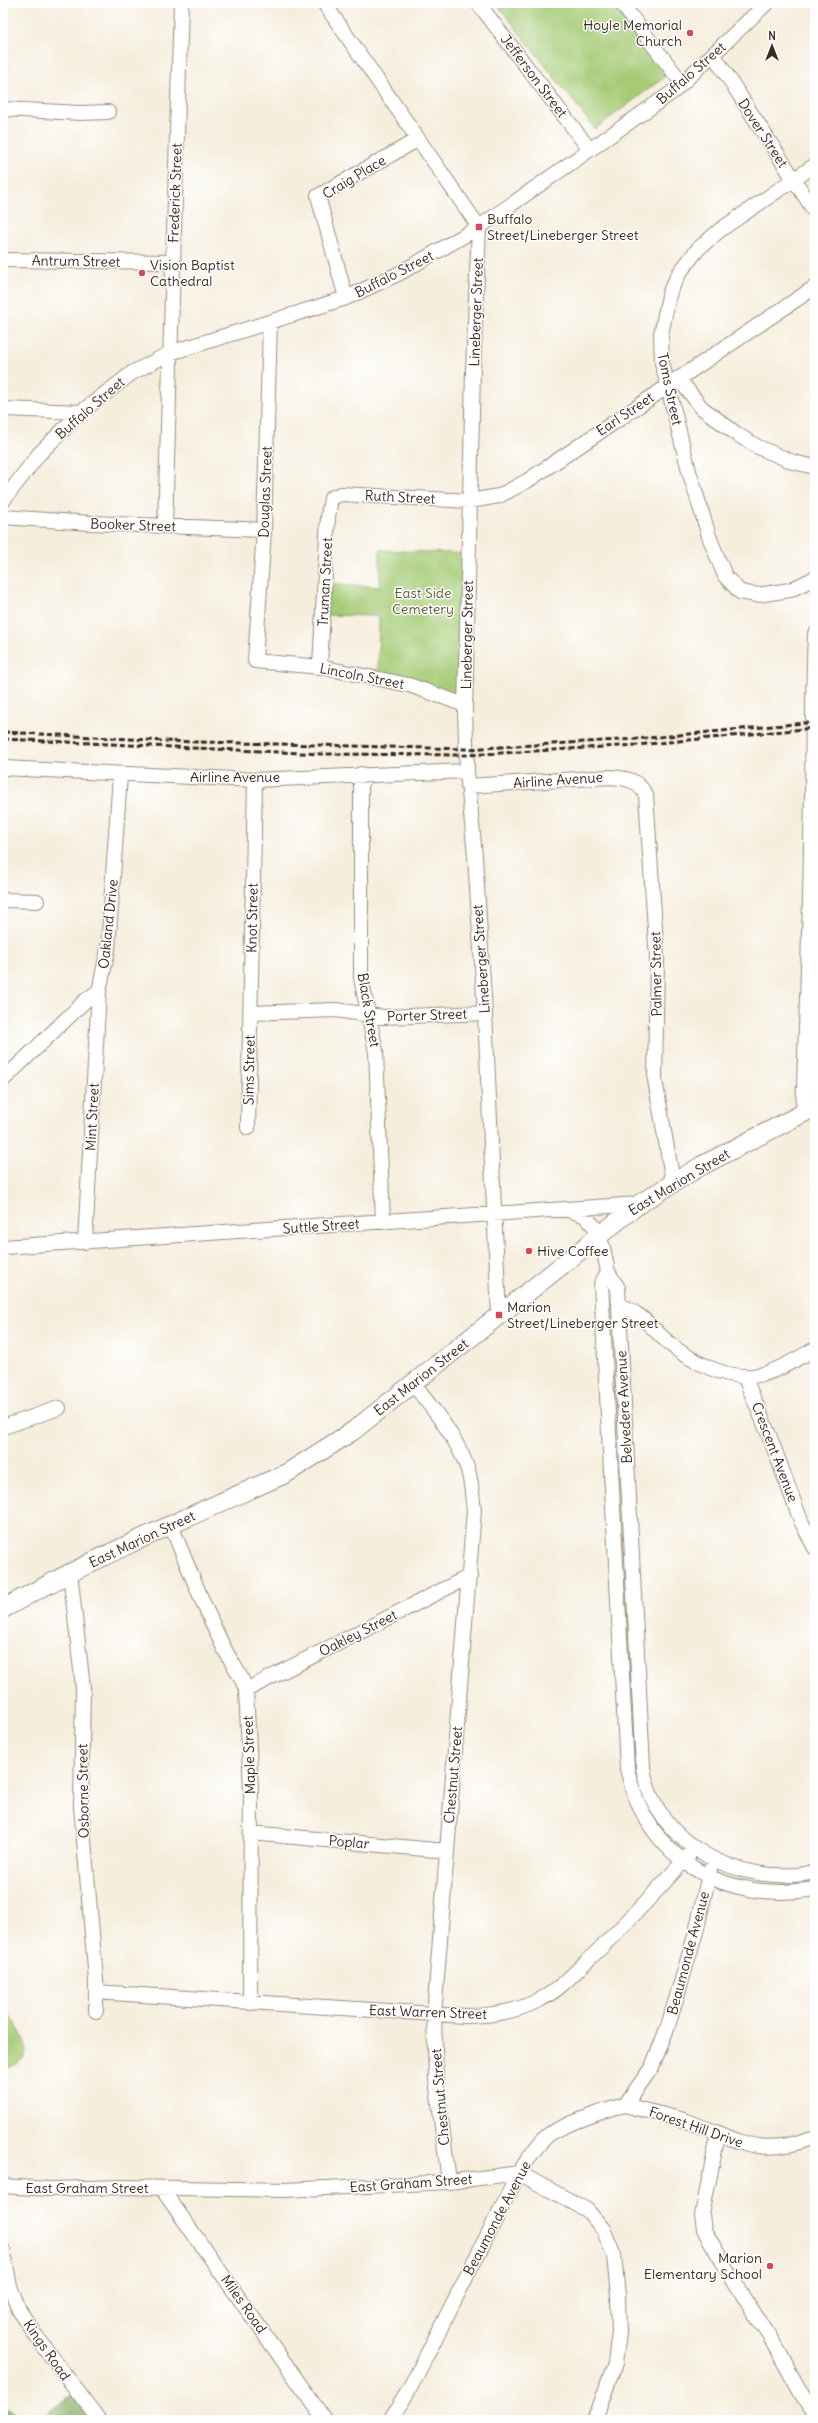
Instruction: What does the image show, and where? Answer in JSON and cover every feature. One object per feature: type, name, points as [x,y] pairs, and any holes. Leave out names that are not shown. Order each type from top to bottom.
[{"type":"main road","name":"East Marion Street","points":[[3,1609],[70,1572],[171,1524],[292,1470],[353,1430],[639,1204],[673,1182],[809,1110]]},
{"type":"street","name":"Frederick Street","points":[[165,526],[181,3]]},
{"type":"street","points":[[324,3],[417,140],[479,227]]},
{"type":"street","name":"Jefferson Street","points":[[478,3],[590,150]]},
{"type":"street","points":[[620,3],[682,83]]},
{"type":"street","name":"Buffalo Street","points":[[3,501],[39,454],[80,412],[132,373],[170,353],[346,298],[400,273],[479,227],[590,150],[682,83],[767,3]]},
{"type":"street","name":"Dover Street","points":[[712,54],[815,212]]},
{"type":"street","points":[[3,109],[81,113],[108,112]]},
{"type":"street","name":"Craig Place","points":[[346,298],[318,196],[417,140]]},
{"type":"street","name":"Toms Street","points":[[815,165],[709,239],[680,272],[666,305],[661,334],[662,363],[673,382],[689,471],[710,539],[725,576],[740,592],[757,595],[790,590],[815,578]]},
{"type":"street","name":"Lineberger Street","points":[[479,227],[465,705],[467,771],[485,1013],[496,1215],[499,1315]]},
{"type":"street","name":"Antrum Street","points":[[3,260],[172,262]]},
{"type":"street","name":"Earl Street","points":[[470,501],[499,496],[517,487],[815,287]]},
{"type":"street","name":"Douglas Street","points":[[255,661],[264,530],[270,323]]},
{"type":"street","points":[[673,382],[702,408],[738,435],[758,447],[793,462],[815,468]]},
{"type":"street","points":[[3,409],[80,412]]},
{"type":"street","name":"Ruth Street","points":[[331,498],[341,494],[470,501]]},
{"type":"street","name":"Truman Street","points":[[320,667],[328,517],[331,498]]},
{"type":"street","name":"Booker Street","points":[[3,517],[264,530]]},
{"type":"street","points":[[809,1110],[814,767],[811,722],[815,634]]},
{"type":"street","name":"Lincoln Street","points":[[255,661],[320,667],[337,672],[409,685],[465,705]]},
{"type":"street","name":"Airline Avenue","points":[[3,768],[120,775],[255,780],[361,774],[467,771]]},
{"type":"street","name":"Black Street","points":[[361,774],[361,978],[376,1052],[383,1222]]},
{"type":"street","name":"Oakland Drive","points":[[99,991],[108,949],[120,775]]},
{"type":"street","name":"Airline Avenue","points":[[468,786],[609,777],[624,778]]},
{"type":"street","name":"Palmer Street","points":[[624,778],[642,786],[648,799],[658,987],[654,1080],[673,1182]]},
{"type":"street","name":"Knot Street","points":[[250,1013],[255,780]]},
{"type":"street","points":[[3,900],[37,901]]},
{"type":"street","points":[[3,1080],[86,1000],[99,991]]},
{"type":"street","name":"Mint Street","points":[[85,1242],[99,991]]},
{"type":"street","name":"Porter Street","points":[[250,1013],[336,1010],[383,1017],[485,1013]]},
{"type":"street","name":"Sims Street","points":[[248,1128],[250,1013]]},
{"type":"street","name":"Suttle Street","points":[[3,1248],[639,1204]]},
{"type":"street","name":"Belvedere Avenue","points":[[565,1209],[584,1215],[599,1235],[604,1247],[608,1272],[617,1286],[643,1767],[647,1783],[654,1800],[670,1824],[681,1837],[713,1860],[756,1873],[772,1875],[815,1872]]},
{"type":"street","name":"Belvedere Avenue","points":[[608,1272],[601,1286],[627,1768],[632,1792],[642,1814],[652,1827],[683,1862],[708,1878],[762,1892],[794,1892],[815,1889]]},
{"type":"street","points":[[619,1306],[639,1315],[682,1353],[722,1373],[745,1378],[765,1374],[815,1349]]},
{"type":"street","name":"Crescent Avenue","points":[[745,1378],[769,1434],[800,1521],[815,1548]]},
{"type":"street","name":"Chestnut Street","points":[[413,1384],[435,1412],[457,1446],[468,1469],[474,1510],[470,1576],[446,1851],[434,2014],[436,2079],[449,2182]]},
{"type":"street","points":[[3,1427],[59,1408]]},
{"type":"street","points":[[612,1497],[628,1496]]},
{"type":"street","name":"Maple Street","points":[[171,1524],[223,1646],[243,1679],[246,1690],[251,1789],[250,2003]]},
{"type":"street","name":"Osborne Street","points":[[70,1572],[83,1688],[82,1806],[96,1992],[96,2010]]},
{"type":"street","name":"Oakley Street","points":[[246,1690],[470,1576]]},
{"type":"street","points":[[623,1696],[639,1695]]},
{"type":"street","name":"Poplar","points":[[251,1833],[446,1851]]},
{"type":"street","name":"East Warren Street","points":[[96,1992],[434,2014],[491,2015],[521,2008],[548,1995],[633,1916],[696,1849]]},
{"type":"street","name":"Beaumonde Avenue","points":[[392,2419],[519,2173],[535,2150],[553,2132],[613,2107],[625,2105],[652,2067],[668,2026],[696,1932],[713,1860]]},
{"type":"street","name":"Forest Hill Drive","points":[[625,2105],[690,2123],[718,2135],[758,2147],[786,2145],[815,2137]]},
{"type":"street","points":[[718,2135],[702,2215],[704,2230],[739,2290],[771,2339],[815,2418]]},
{"type":"street","points":[[519,2173],[587,2210],[603,2230],[614,2254],[618,2296],[619,2333],[615,2363],[595,2420]]},
{"type":"street","name":"East Graham Street","points":[[3,2186],[49,2189],[284,2190],[449,2182],[519,2173]]},
{"type":"street","name":"Miles Road","points":[[162,2189],[325,2420]]},
{"type":"street","name":"Kings Road","points":[[3,2250],[10,2286],[19,2310],[36,2336],[99,2420]]},
{"type":"green space","points":[[496,3],[616,3],[670,73],[595,129]]},
{"type":"green space","name":"East Side Cemetery","points":[[380,550],[469,554],[465,705],[378,678],[379,616],[323,615],[325,583],[380,587]]},
{"type":"green space","points":[[3,2005],[21,2033],[25,2042],[26,2051],[23,2058],[16,2064],[3,2069]]},
{"type":"green space","points":[[76,2390],[99,2420],[40,2420]]},
{"type":"green space","points":[[3,2405],[19,2417],[38,2420],[3,2420]]},
{"type":"railway","points":[[3,732],[164,741],[466,749],[637,739],[815,722]]},
{"type":"railway","points":[[3,739],[322,754],[467,755],[637,745],[815,728]]},
{"type":"place","name":"Hoyle Memorial Church","points":[[690,33]]},
{"type":"place","name":"Buffalo Street/Lineberger Street","points":[[479,227]]},
{"type":"place","name":"Vision Baptist Cathedral","points":[[142,273]]},
{"type":"place","name":"Hive Coffee","points":[[529,1251]]},
{"type":"place","name":"Marion Street/Lineberger Street","points":[[499,1315]]},
{"type":"place","name":"Marion Elementary School","points":[[770,2266]]}]
